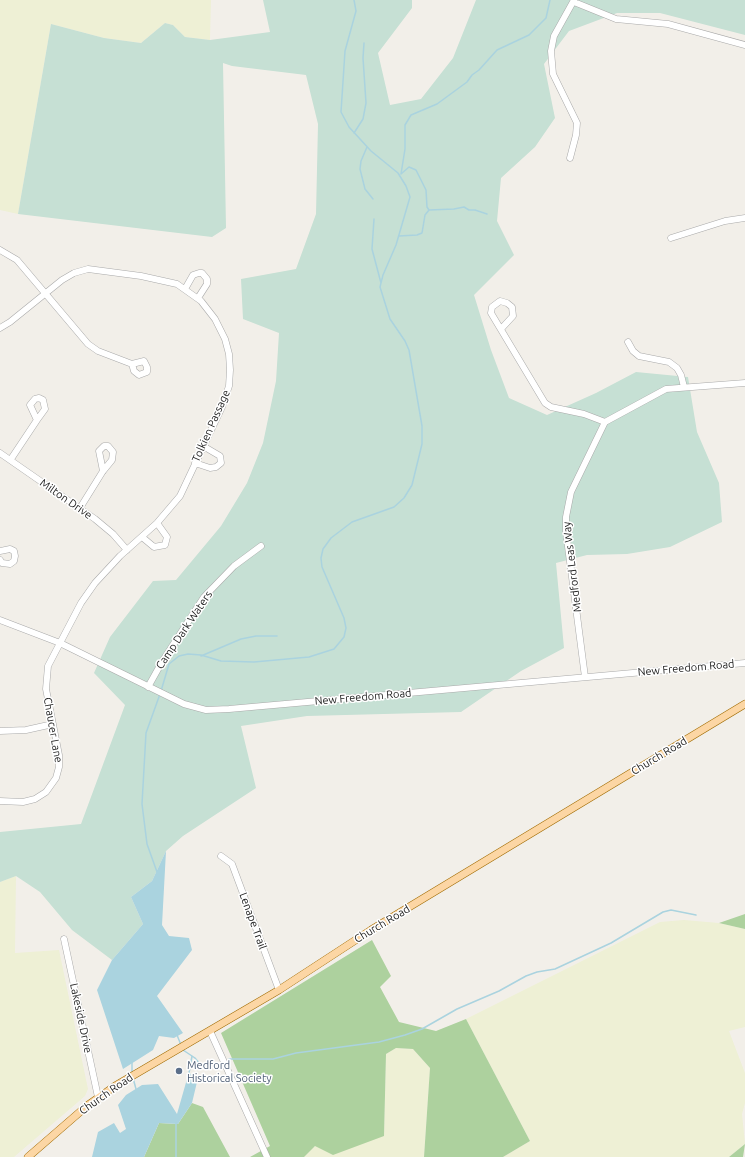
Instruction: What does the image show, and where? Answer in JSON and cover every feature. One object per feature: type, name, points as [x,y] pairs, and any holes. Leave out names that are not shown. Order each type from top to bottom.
[{"type":"main road","name":"Church Road","points":[[28,1157],[98,1097],[121,1082],[190,1043],[278,990],[369,931],[745,704]]},
{"type":"street","points":[[570,158],[576,135],[577,123],[553,74],[551,51],[554,36],[574,1],[616,19],[668,24],[745,45]]},
{"type":"street","points":[[671,238],[725,221],[745,218]]},
{"type":"street","points":[[0,250],[17,260],[88,344],[98,351],[132,364]]},
{"type":"street","name":"Tolkien Passage","points":[[0,328],[68,276],[88,269],[142,276],[178,284],[198,298],[211,313],[222,332],[227,346],[230,362],[227,393],[180,496],[157,523],[103,573],[90,590],[60,643]]},
{"type":"street","points":[[185,289],[193,276],[202,273],[207,279],[207,284],[198,298]]},
{"type":"street","points":[[501,329],[536,392],[545,403],[550,407],[584,414],[605,422],[666,389],[684,387],[717,387],[745,384]]},
{"type":"street","points":[[628,342],[633,351],[639,356],[669,362],[677,368],[682,375],[684,387]]},
{"type":"street","points":[[11,459],[37,420]]},
{"type":"street","name":"Medford Leas Way","points":[[585,677],[566,531],[566,517],[571,492],[605,422]]},
{"type":"street","points":[[195,463],[210,468],[216,467],[221,463],[220,456],[203,446]]},
{"type":"street","name":"Milton Drive","points":[[0,453],[11,459],[80,508],[113,534],[127,550]]},
{"type":"street","points":[[80,508],[103,471]]},
{"type":"street","points":[[142,537],[154,546],[165,546],[167,537],[157,523]]},
{"type":"street","name":"Camp Dark Waters","points":[[151,688],[162,662],[204,597],[234,566],[261,546]]},
{"type":"street","points":[[0,551],[10,548],[14,551],[15,556],[14,561],[10,564],[2,563],[0,560]]},
{"type":"street","name":"New Freedom Road","points":[[0,620],[60,643],[171,698],[196,708],[218,710],[745,663]]},
{"type":"street","name":"Chaucer Lane","points":[[0,801],[29,801],[41,796],[54,783],[60,761],[46,689],[46,676],[48,666],[60,643]]},
{"type":"street","points":[[0,731],[26,730],[53,724]]},
{"type":"street","name":"Lenape Trail","points":[[222,856],[232,864],[278,990]]},
{"type":"street","name":"Lakeside Drive","points":[[64,939],[98,1097]]},
{"type":"street","points":[[210,1031],[267,1157]]},
{"type":"green space","points":[[0,0],[211,0],[210,40],[185,37],[173,25],[165,23],[141,43],[104,38],[51,24],[18,214],[0,210]]},
{"type":"green space","points":[[263,0],[412,0],[412,8],[378,53],[390,105],[421,99],[453,58],[476,0],[745,0],[745,35],[660,13],[617,13],[569,31],[544,64],[555,118],[535,147],[501,178],[497,221],[514,255],[474,295],[491,350],[509,398],[547,415],[596,393],[636,372],[688,377],[697,432],[719,483],[722,522],[670,547],[627,554],[587,555],[556,563],[564,648],[521,671],[461,712],[307,716],[241,726],[256,788],[183,836],[166,851],[152,881],[131,897],[143,924],[112,960],[72,930],[40,892],[16,876],[0,882],[0,832],[81,824],[125,705],[94,673],[110,637],[153,581],[176,580],[221,526],[247,483],[263,443],[276,381],[279,333],[243,319],[241,279],[296,269],[316,214],[318,124],[306,75],[232,66],[223,63],[226,228],[212,237],[18,214],[51,24],[104,38],[141,43],[165,23],[173,25],[185,37],[210,40],[270,32]]},
{"type":"green space","points":[[16,876],[15,953],[59,950],[88,1089],[85,1096],[14,1157],[0,1157],[0,882]]},
{"type":"green space","points":[[745,914],[745,929],[719,923]]},
{"type":"green space","points":[[684,920],[719,923],[745,929],[745,1027],[729,1031],[745,1073],[745,1103],[742,1114],[745,1144],[729,1157],[503,1157],[530,1141],[466,1019],[660,922]]},
{"type":"green space","points":[[372,940],[391,976],[380,987],[399,1022],[436,1031],[466,1019],[530,1141],[503,1157],[424,1157],[430,1068],[413,1049],[396,1048],[386,1054],[384,1136],[333,1155],[315,1146],[304,1157],[250,1157],[270,1146],[221,1033]]},
{"type":"green space","points":[[396,1048],[413,1049],[430,1068],[424,1157],[304,1157],[315,1146],[384,1136],[386,1054]]},
{"type":"green space","points":[[192,1103],[203,1107],[230,1157],[144,1157],[159,1123],[178,1124]]},
{"type":"green space","points":[[745,1144],[743,1157],[729,1157]]},
{"type":"water","points":[[166,851],[162,925],[169,936],[189,938],[192,950],[157,996],[183,1033],[174,1038],[159,1036],[153,1050],[123,1069],[97,990],[112,960],[143,924],[131,897],[152,881]]},
{"type":"water","points":[[189,1072],[197,1082],[192,1103],[178,1124],[159,1123],[144,1157],[92,1157],[98,1132],[114,1123],[120,1133],[126,1129],[118,1105],[126,1095],[142,1085],[158,1084],[177,1114]]},
{"type":"waterway","points":[[161,691],[169,664],[179,656],[188,654],[201,655],[221,661],[254,662],[309,657],[334,649],[344,637],[346,628],[344,618],[322,567],[321,558],[323,549],[331,538],[352,522],[394,507],[404,498],[412,485],[422,444],[422,426],[409,350],[405,341],[390,319],[380,287],[383,275],[396,245],[410,197],[406,186],[398,173],[371,151],[349,127],[341,112],[345,51],[356,11],[354,0]]},
{"type":"waterway","points":[[401,174],[405,149],[405,125],[411,115],[437,104],[467,82],[497,50],[529,35],[546,18],[550,0]]},
{"type":"waterway","points":[[354,133],[363,119],[366,103],[363,58],[364,43]]},
{"type":"waterway","points":[[367,147],[361,161],[360,169],[365,189],[373,199]]},
{"type":"waterway","points":[[401,174],[409,167],[416,170],[426,190],[427,207],[429,210]]},
{"type":"waterway","points":[[429,210],[464,207],[469,210],[475,210],[487,214]]},
{"type":"waterway","points":[[399,236],[417,235],[422,233],[425,215],[429,210]]},
{"type":"waterway","points":[[374,219],[372,249],[381,283]]},
{"type":"waterway","points":[[201,656],[241,639],[256,636],[277,636]]},
{"type":"waterway","points":[[157,872],[147,844],[142,804],[146,733],[160,694]]},
{"type":"waterway","points":[[229,1059],[273,1059],[296,1053],[379,1042],[405,1035],[422,1029],[457,1009],[499,991],[526,976],[537,972],[555,969],[611,943],[663,912],[671,910],[696,915]]},
{"type":"waterway","points":[[177,1035],[181,1045]]},
{"type":"waterway","points":[[183,1050],[195,1058],[199,1063]]},
{"type":"waterway","points":[[189,1073],[192,1056]]},
{"type":"waterway","points":[[132,1062],[132,1074]]},
{"type":"waterway","points":[[133,1078],[136,1089]]},
{"type":"waterway","points":[[176,1123],[176,1157]]},
{"type":"place","name":"Medford Historical Society","points":[[179,1071]]}]
